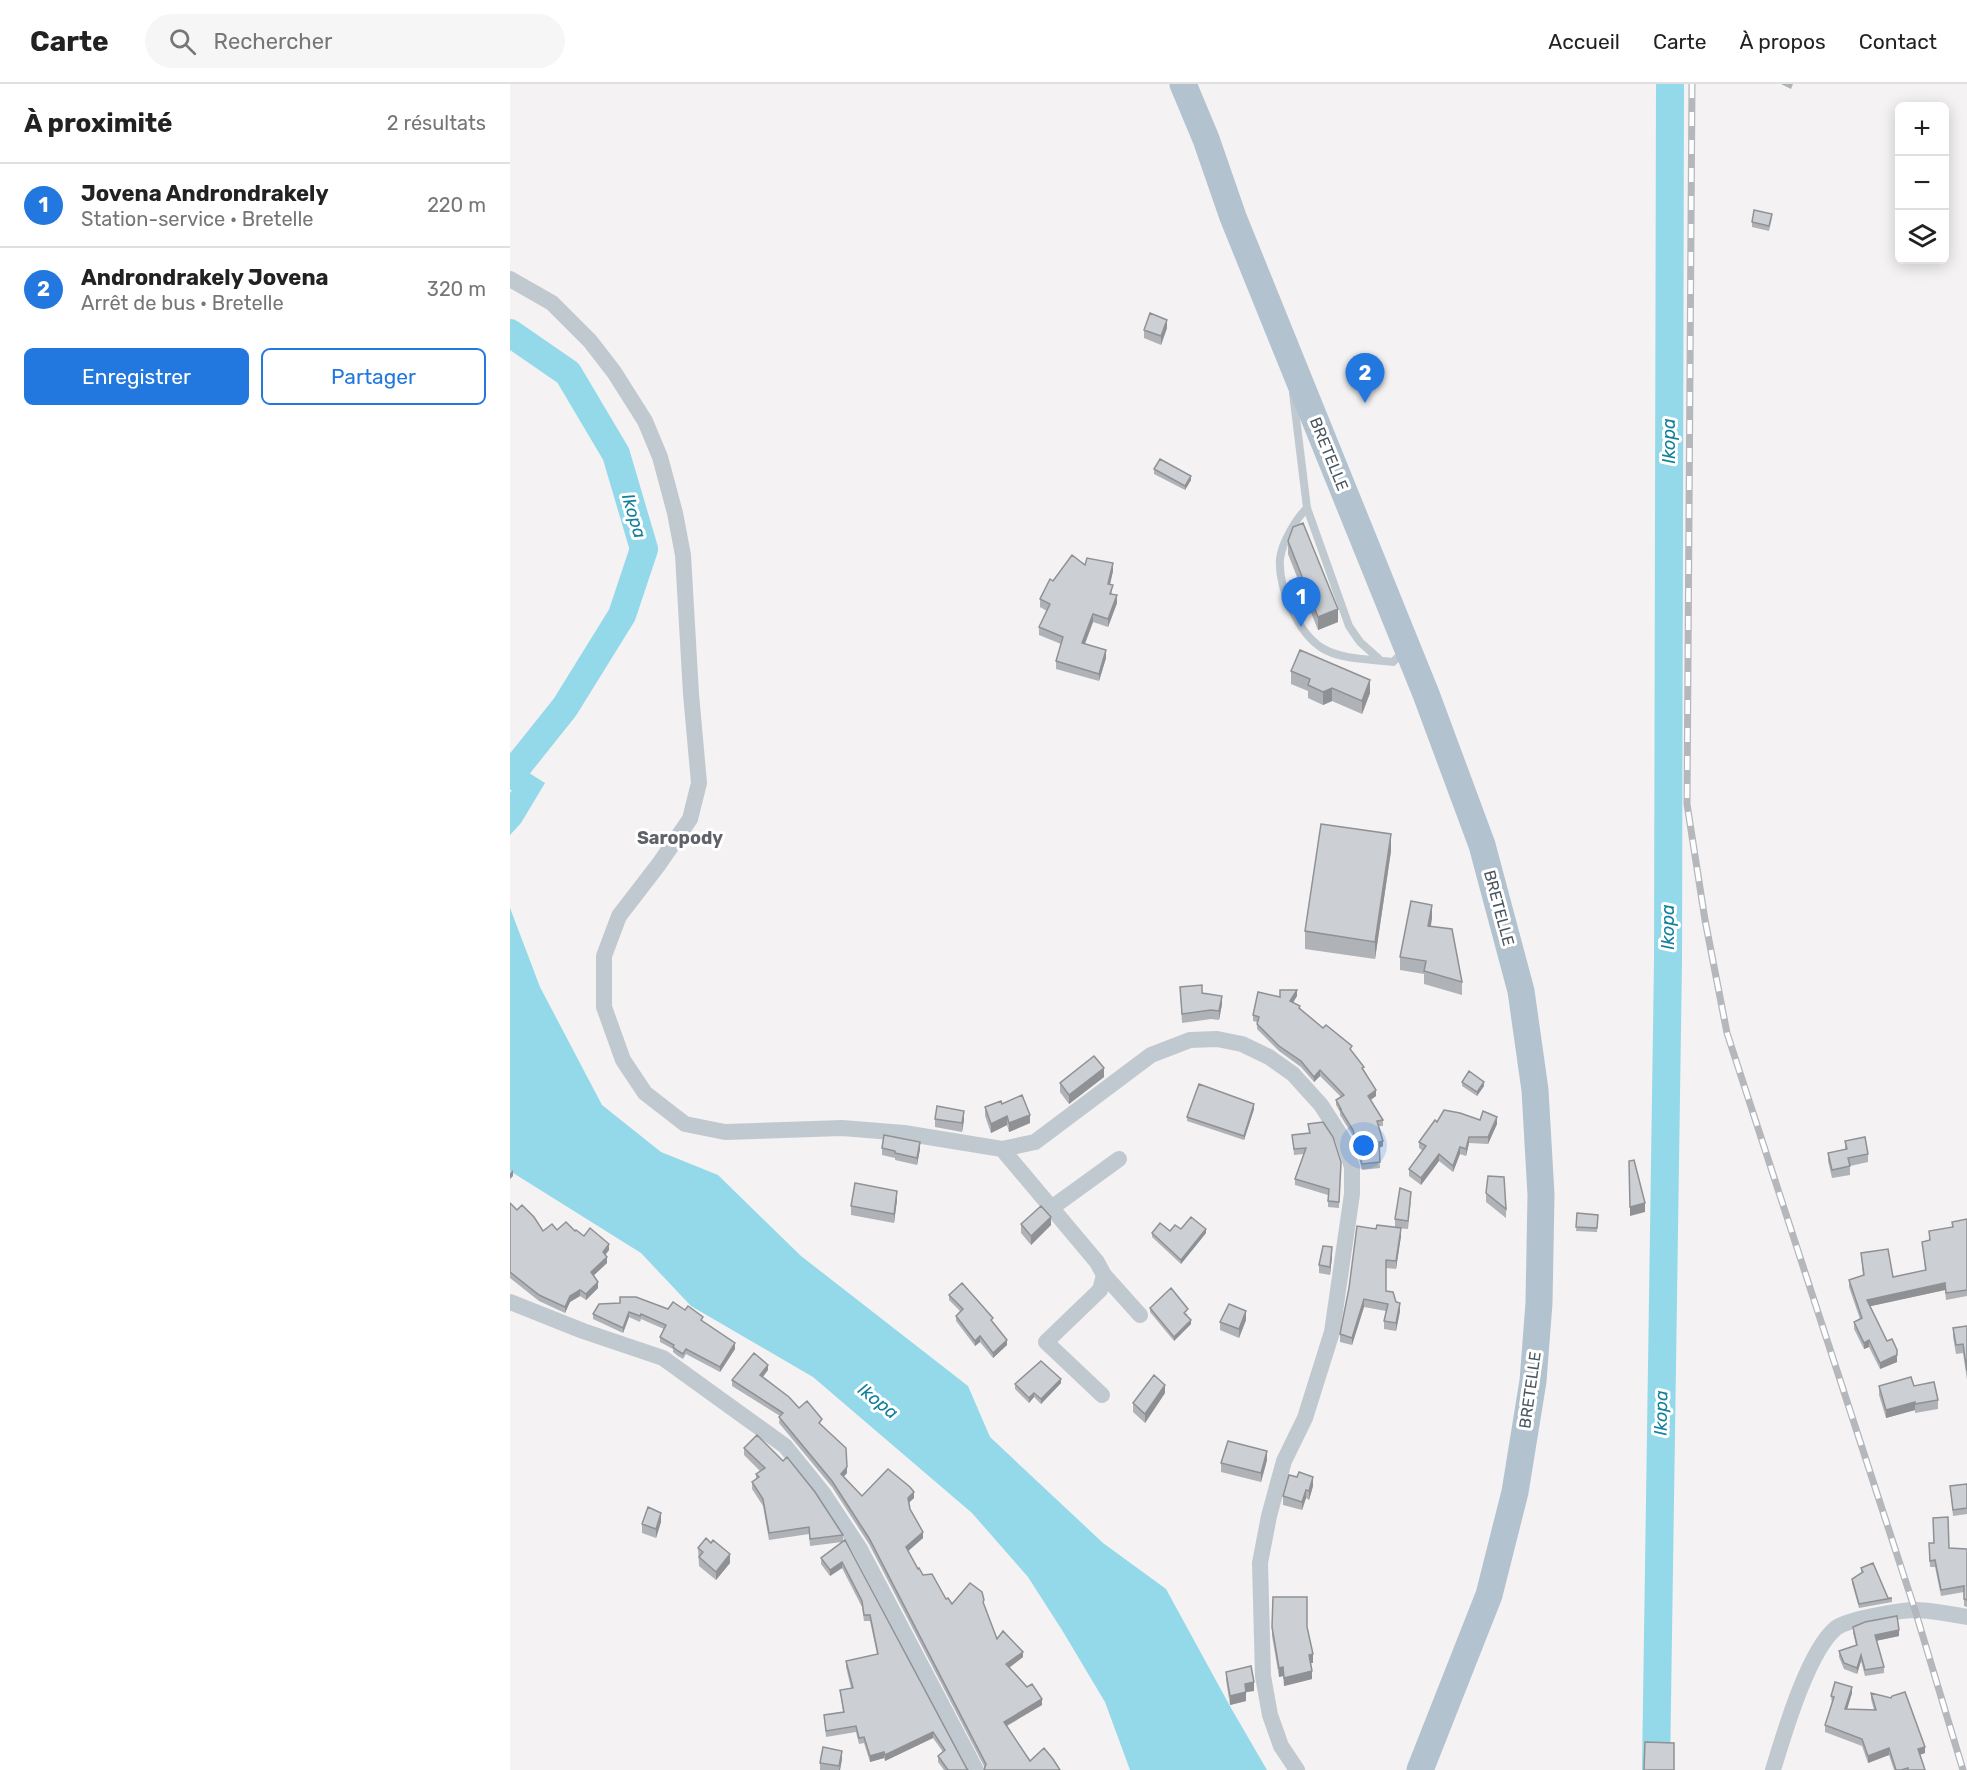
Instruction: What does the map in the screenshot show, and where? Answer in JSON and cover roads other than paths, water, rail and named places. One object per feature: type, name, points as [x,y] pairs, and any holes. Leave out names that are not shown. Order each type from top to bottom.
[{"type":"main road","name":"BRETELLE","points":[[1183,84],[1287,351],[1426,694],[1482,845],[1521,991],[1535,1090],[1541,1234],[1537,1347],[1515,1492],[1485,1606],[1420,1770]]},
{"type":"street","points":[[510,279],[552,303],[590,341],[614,372],[645,421],[660,457],[675,513],[683,555],[699,783],[690,819],[619,916],[604,956],[604,1007],[623,1060],[645,1093],[685,1124],[725,1132],[842,1128],[904,1133],[1002,1149],[1035,1142],[1151,1054],[1190,1040],[1217,1039],[1242,1044],[1269,1057],[1293,1074],[1321,1105],[1343,1139],[1352,1167],[1352,1194],[1332,1332],[1305,1418],[1284,1461],[1269,1516],[1260,1563],[1263,1676],[1270,1715],[1281,1746],[1297,1770]]},
{"type":"street","points":[[1002,1149],[1095,1260],[1104,1275],[1140,1315]]},
{"type":"street","points":[[1050,1209],[1119,1159]]},
{"type":"street","points":[[1102,1395],[1046,1342],[1100,1290],[1104,1275]]},
{"type":"street","points":[[510,1302],[583,1331],[663,1358],[785,1446],[823,1493],[860,1549],[976,1770]]},
{"type":"street","points":[[1773,1770],[1782,1739],[1813,1661],[1821,1645],[1838,1626],[1867,1617],[1915,1610],[1967,1617]]},
{"type":"lane","points":[[1287,351],[1308,508],[1349,626],[1360,642],[1381,660]]},
{"type":"lane","points":[[1308,508],[1297,518],[1280,560],[1284,588],[1306,635],[1334,654],[1393,662],[1407,648]]},
{"type":"water","points":[[526,771],[545,783],[521,823],[510,835],[510,793]]},
{"type":"water","points":[[510,908],[540,987],[602,1105],[661,1152],[718,1175],[801,1256],[968,1386],[990,1437],[1103,1543],[1166,1589],[1267,1770],[1130,1770],[1105,1702],[1062,1630],[1028,1577],[972,1513],[813,1377],[691,1306],[641,1253],[510,1171]]},
{"type":"waterway","name":"Ikopa","points":[[1656,1770],[1668,961],[1670,84]]},
{"type":"waterway","name":"Ikopa","points":[[510,333],[568,373],[616,454],[644,549],[622,615],[565,707],[510,776]]},
{"type":"railway","points":[[1692,84],[1687,804],[1705,920],[1727,1033],[1915,1610],[1963,1770]]},
{"type":"place","name":"Androndrakely Jovena","points":[[1365,403]]},
{"type":"place","name":"Jovena Androndrakely","points":[[1301,627]]},
{"type":"district","name":"Saropody","points":[[680,838]]}]
